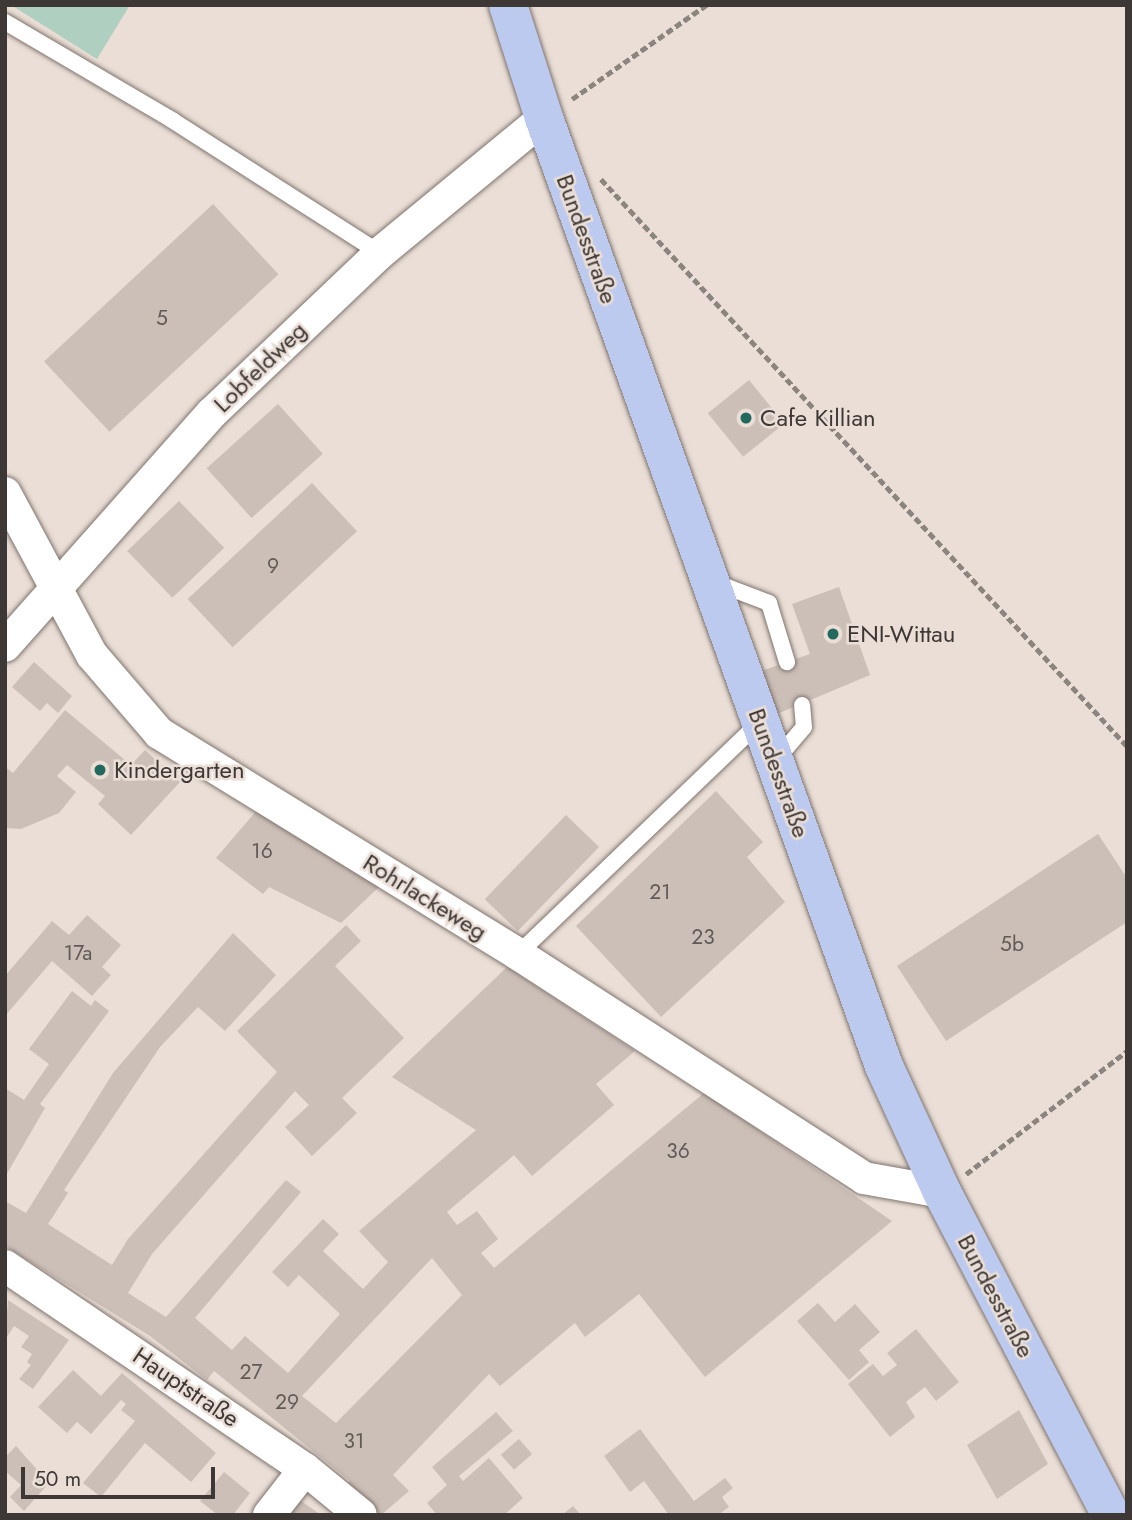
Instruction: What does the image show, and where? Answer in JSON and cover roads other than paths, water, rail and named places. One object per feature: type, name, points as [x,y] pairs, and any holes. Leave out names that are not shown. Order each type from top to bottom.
[{"type":"main road","name":"Bundesstraße","points":[[508,5],[544,118],[884,1066],[942,1192],[1111,1515]]},
{"type":"street","name":"Lobfeldweg","points":[[5,646],[212,413],[380,253],[544,118]]},
{"type":"street","name":"Rohrlackeweg","points":[[5,493],[58,586],[92,655],[159,733],[518,954],[864,1178],[942,1192]]},
{"type":"street","name":"Hauptstraße","points":[[5,1266],[305,1469],[361,1515]]},
{"type":"street","points":[[269,1515],[305,1469]]},
{"type":"lane","points":[[5,22],[172,120],[380,253]]},
{"type":"lane","points":[[709,581],[768,603],[787,662]]},
{"type":"lane","points":[[774,762],[804,727],[802,705]]},
{"type":"lane","points":[[518,954],[760,722]]},
{"type":"place","name":"Cafe Killian","points":[[746,418]]},
{"type":"place","name":"ENI-Wittau","points":[[833,634]]},
{"type":"place","name":"Kindergarten","points":[[100,770]]}]
